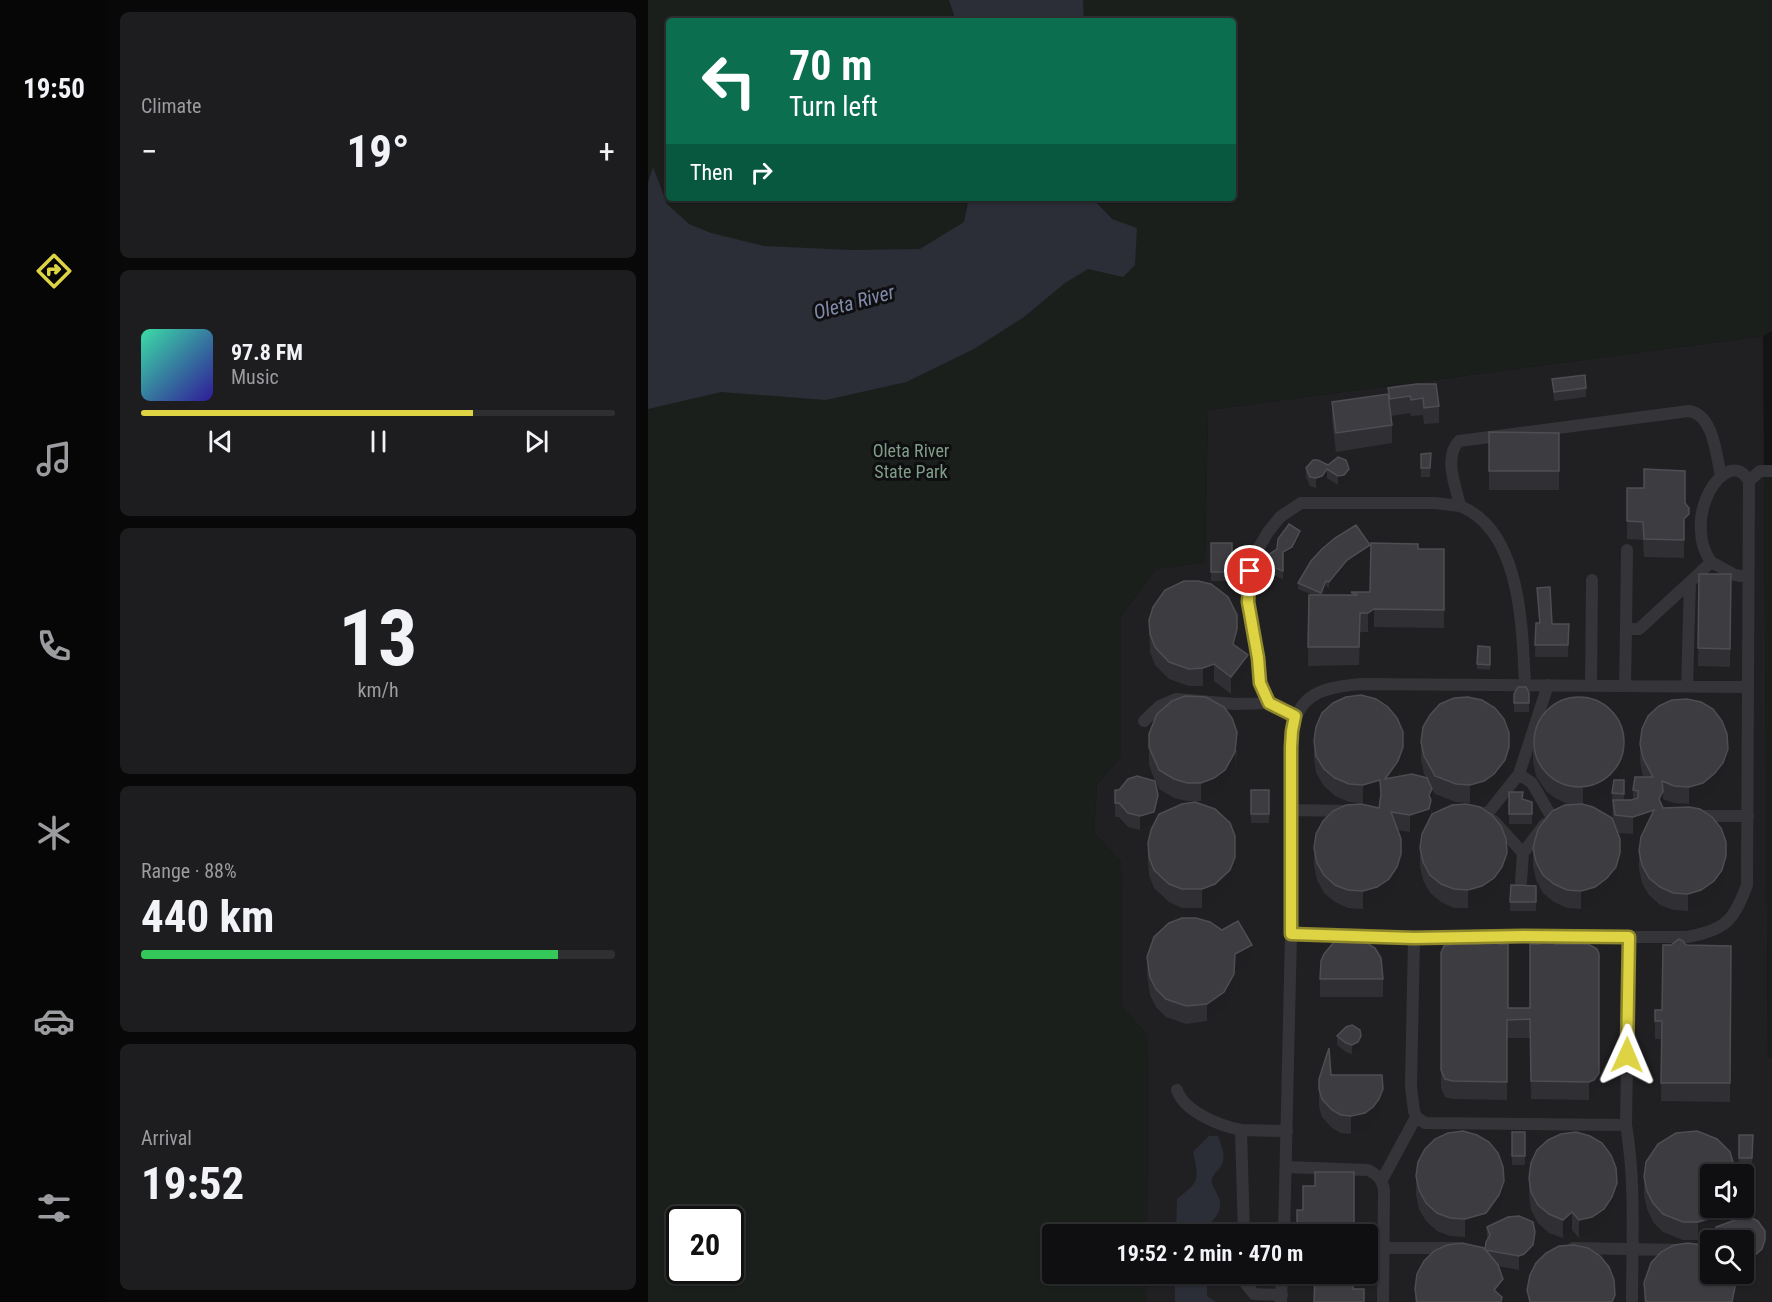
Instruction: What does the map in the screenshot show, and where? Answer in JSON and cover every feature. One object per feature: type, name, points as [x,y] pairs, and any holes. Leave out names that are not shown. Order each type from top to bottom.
[{"type":"lane","points":[[1460,506],[1450,460],[1454,446],[1459,441],[1689,411],[1696,412],[1706,422],[1721,476]]},
{"type":"lane","points":[[1749,481],[1760,471],[1772,471]]},
{"type":"lane","points":[[1291,934],[1414,938],[1687,937],[1709,933],[1727,922],[1739,908],[1747,885],[1749,481],[1745,474],[1727,472],[1721,476],[1707,497],[1702,513],[1701,540],[1711,562],[1735,575],[1748,577]]},
{"type":"lane","points":[[1269,703],[1260,683],[1248,602],[1250,571],[1254,556],[1264,538],[1280,517],[1301,503],[1435,502],[1460,506],[1472,511],[1490,529],[1510,570],[1520,608],[1525,684]]},
{"type":"lane","points":[[1625,686],[1627,550]]},
{"type":"lane","points":[[1626,629],[1639,629],[1711,562]]},
{"type":"lane","points":[[1591,686],[1592,580]]},
{"type":"lane","points":[[1687,687],[1689,582]]},
{"type":"lane","points":[[1284,1224],[1291,934],[1292,731],[1295,716],[1306,700],[1322,690],[1361,684],[1748,687]]},
{"type":"lane","points":[[1488,813],[1519,774],[1548,685]]},
{"type":"lane","points":[[1144,721],[1160,706],[1176,699],[1235,704],[1269,703],[1295,716]]},
{"type":"lane","points":[[1519,774],[1532,783],[1556,816],[1523,853],[1521,882]]},
{"type":"lane","points":[[1291,810],[1361,811]]},
{"type":"lane","points":[[1457,813],[1488,813],[1523,853]]},
{"type":"lane","points":[[1678,816],[1748,816]]},
{"type":"lane","points":[[1629,937],[1626,1125],[1631,1165],[1632,1302]]},
{"type":"lane","points":[[1382,1180],[1416,1118],[1411,1086],[1414,938]]},
{"type":"lane","points":[[1177,1090],[1196,1112],[1218,1124],[1241,1130],[1287,1131]]},
{"type":"lane","points":[[1416,1118],[1425,1123],[1626,1125]]},
{"type":"lane","points":[[1241,1130],[1244,1224]]},
{"type":"lane","points":[[1286,1167],[1368,1170],[1382,1180],[1384,1190],[1383,1302]]},
{"type":"lane","points":[[1384,1248],[1471,1248]]},
{"type":"lane","points":[[1571,1248],[1696,1251]]},
{"type":"lane","points":[[1246,1284],[1254,1294],[1282,1299]]},
{"type":"shaded area","points":[[1763,336],[1768,1057],[1772,1058],[1772,1302],[1147,1302],[1147,1284],[1378,1284],[1378,1224],[1147,1224],[1148,1036],[1122,1007],[1121,862],[1094,833],[1097,784],[1121,756],[1121,616],[1156,569],[1205,562],[1208,410]]},
{"type":"green space","name":"Oleta River State Park","points":[[648,0],[1772,0],[1772,331],[1763,336],[1208,410],[1205,562],[1156,569],[1121,616],[1121,756],[1097,784],[1094,833],[1121,862],[1122,1007],[1148,1036],[1147,1224],[1042,1224],[1042,1284],[1147,1284],[1147,1302],[648,1302]]},
{"type":"green space","points":[[1772,474],[1772,1058],[1768,1057],[1764,476]]},
{"type":"water","points":[[949,0],[1083,0],[1084,18],[955,18]]},
{"type":"water","name":"Oleta River","points":[[653,167],[667,204],[689,224],[711,233],[764,246],[851,250],[920,249],[964,222],[968,201],[1095,201],[1112,219],[1137,228],[1135,265],[1123,277],[1088,269],[1065,283],[1024,317],[974,349],[906,382],[826,400],[721,392],[648,409],[648,183]]},
{"type":"water","points":[[1209,1136],[1218,1136],[1222,1146],[1223,1161],[1214,1175],[1212,1185],[1220,1201],[1220,1209],[1209,1224],[1176,1224],[1177,1199],[1194,1184],[1196,1179],[1193,1152]]},
{"type":"water","points":[[1175,1284],[1207,1284],[1207,1296],[1216,1302],[1175,1302]]},
{"type":"building","points":[[1585,375],[1586,388],[1554,392],[1552,379]]},
{"type":"building","points":[[1436,384],[1439,406],[1424,408],[1423,398],[1411,400],[1410,396],[1390,399],[1388,388]]},
{"type":"building","points":[[1388,394],[1392,425],[1336,433],[1332,402]]},
{"type":"building","points":[[1489,432],[1559,433],[1559,471],[1489,471]]},
{"type":"building","points":[[1431,453],[1430,468],[1421,468],[1421,454]]},
{"type":"building","points":[[1338,457],[1346,460],[1349,469],[1344,475],[1338,476],[1327,469],[1322,476],[1310,477],[1306,468],[1313,460],[1328,465]]},
{"type":"building","points":[[1644,469],[1685,471],[1685,503],[1689,508],[1689,514],[1684,519],[1684,540],[1644,539],[1643,522],[1627,521],[1627,488],[1644,488]]},
{"type":"building","points":[[1289,524],[1300,531],[1292,547],[1283,552],[1283,571],[1270,566],[1267,561],[1268,555],[1277,549],[1278,539]]},
{"type":"building","points":[[1356,525],[1370,545],[1347,560],[1329,582],[1326,581],[1321,593],[1298,583],[1311,561],[1322,549]]},
{"type":"building","points":[[1211,543],[1232,543],[1232,572],[1211,572]]},
{"type":"building","points":[[1371,543],[1418,544],[1418,549],[1444,549],[1444,610],[1374,609],[1368,613],[1360,613],[1359,647],[1308,647],[1309,595],[1358,595],[1351,592],[1370,592]]},
{"type":"building","points":[[1699,574],[1731,574],[1730,649],[1698,648]]},
{"type":"building","points":[[1184,581],[1211,584],[1228,597],[1237,615],[1237,629],[1233,644],[1248,655],[1231,677],[1214,664],[1189,669],[1169,662],[1155,647],[1150,634],[1149,620],[1153,607],[1165,590]]},
{"type":"building","points":[[1550,587],[1552,624],[1569,624],[1568,645],[1535,645],[1536,623],[1540,623],[1537,588]]},
{"type":"building","points":[[1478,646],[1490,647],[1490,665],[1477,664]]},
{"type":"building","points":[[1518,687],[1526,687],[1529,693],[1529,703],[1514,703],[1514,694]]},
{"type":"building","points":[[1361,695],[1376,699],[1388,707],[1397,718],[1403,732],[1403,747],[1398,761],[1385,779],[1412,774],[1427,778],[1432,789],[1429,795],[1431,800],[1429,809],[1410,815],[1391,812],[1401,839],[1401,854],[1397,867],[1389,879],[1377,887],[1363,891],[1348,890],[1335,885],[1324,875],[1317,863],[1314,848],[1316,834],[1323,821],[1333,811],[1346,805],[1361,804],[1379,808],[1380,780],[1363,785],[1349,784],[1335,778],[1324,769],[1316,756],[1314,741],[1316,727],[1322,713],[1333,703],[1346,697]]},
{"type":"building","points":[[1185,696],[1206,697],[1224,707],[1232,718],[1237,732],[1235,752],[1225,770],[1201,783],[1187,783],[1174,779],[1159,770],[1149,747],[1149,734],[1157,714],[1172,701]]},
{"type":"building","points":[[1468,697],[1482,700],[1495,708],[1504,719],[1509,733],[1509,747],[1505,760],[1494,774],[1484,781],[1470,785],[1456,784],[1435,776],[1424,756],[1421,742],[1423,727],[1440,704],[1454,698]]},
{"type":"building","points":[[1579,697],[1596,701],[1611,710],[1620,725],[1624,742],[1620,759],[1611,774],[1596,783],[1579,787],[1562,783],[1547,774],[1538,759],[1534,742],[1538,725],[1547,710],[1562,701]]},
{"type":"building","points":[[1687,699],[1701,702],[1713,709],[1722,721],[1727,734],[1728,749],[1723,763],[1703,783],[1689,787],[1674,786],[1662,781],[1663,791],[1659,799],[1663,808],[1700,809],[1712,817],[1721,828],[1726,842],[1726,856],[1722,870],[1714,881],[1701,890],[1688,894],[1673,893],[1660,887],[1649,878],[1642,865],[1639,851],[1641,837],[1654,810],[1633,817],[1615,815],[1613,800],[1638,798],[1638,791],[1633,790],[1635,777],[1653,777],[1643,758],[1640,744],[1642,729],[1648,716],[1659,706],[1672,700]]},
{"type":"building","points":[[1137,776],[1155,781],[1158,795],[1154,812],[1140,816],[1128,813],[1119,803],[1115,803],[1115,790],[1119,790],[1128,779]]},
{"type":"building","points":[[1614,780],[1624,780],[1624,794],[1612,793]]},
{"type":"building","points":[[1251,790],[1269,790],[1269,814],[1251,814]]},
{"type":"building","points":[[1509,792],[1523,792],[1522,799],[1532,802],[1532,814],[1509,814]]},
{"type":"building","points":[[1195,802],[1215,809],[1230,823],[1235,836],[1235,857],[1230,870],[1215,884],[1202,889],[1182,889],[1169,884],[1154,870],[1149,857],[1148,843],[1151,830],[1159,814],[1182,804]]},
{"type":"building","points":[[1466,804],[1480,807],[1492,815],[1501,826],[1506,839],[1507,853],[1502,867],[1494,878],[1482,886],[1468,890],[1454,889],[1441,884],[1430,875],[1423,862],[1420,848],[1422,834],[1432,814],[1452,805]]},
{"type":"building","points":[[1582,804],[1593,807],[1612,818],[1620,839],[1620,853],[1616,867],[1595,887],[1581,891],[1567,890],[1554,884],[1543,875],[1536,862],[1533,848],[1538,829],[1552,811],[1565,805]]},
{"type":"building","points":[[1511,885],[1536,886],[1536,902],[1510,902]]},
{"type":"building","points":[[1182,918],[1196,918],[1210,922],[1222,930],[1238,921],[1252,945],[1235,954],[1234,974],[1224,992],[1207,1004],[1186,1006],[1166,999],[1156,989],[1150,977],[1147,957],[1154,937],[1169,923]]},
{"type":"building","points":[[1490,937],[1497,940],[1498,944],[1508,944],[1508,1008],[1530,1008],[1530,944],[1540,944],[1545,938],[1555,944],[1588,944],[1597,949],[1599,954],[1599,1073],[1594,1080],[1589,1082],[1531,1081],[1530,1019],[1507,1020],[1507,1082],[1445,1079],[1441,1070],[1441,953],[1444,946],[1481,944]]},
{"type":"building","points":[[1345,938],[1362,940],[1375,948],[1381,958],[1383,979],[1320,979],[1321,961],[1324,954],[1335,941]]},
{"type":"building","points":[[1679,939],[1686,945],[1731,946],[1730,1083],[1661,1083],[1662,1021],[1655,1021],[1655,1010],[1662,1010],[1663,945],[1671,945]]},
{"type":"building","points":[[1352,1025],[1360,1030],[1361,1036],[1358,1042],[1352,1045],[1337,1036],[1346,1027]]},
{"type":"building","points":[[1329,1048],[1331,1075],[1382,1075],[1383,1089],[1379,1099],[1365,1113],[1351,1116],[1341,1115],[1332,1110],[1322,1099],[1319,1079]]},
{"type":"building","points":[[1463,1131],[1489,1142],[1498,1153],[1503,1167],[1504,1181],[1499,1195],[1486,1213],[1465,1219],[1450,1218],[1437,1213],[1426,1203],[1419,1190],[1416,1176],[1418,1162],[1425,1149],[1435,1139],[1448,1133]]},
{"type":"building","points":[[1697,1131],[1717,1139],[1730,1152],[1733,1164],[1700,1164],[1700,1218],[1712,1218],[1698,1222],[1683,1222],[1663,1214],[1653,1203],[1647,1191],[1644,1177],[1646,1162],[1658,1144],[1676,1133]]},
{"type":"building","points":[[1512,1132],[1525,1132],[1525,1156],[1512,1156]]},
{"type":"building","points":[[1576,1132],[1602,1143],[1611,1155],[1616,1168],[1617,1183],[1604,1209],[1592,1217],[1579,1220],[1572,1212],[1563,1220],[1549,1214],[1538,1205],[1531,1192],[1529,1178],[1531,1163],[1537,1150],[1548,1140],[1561,1134]]},
{"type":"building","points":[[1739,1135],[1753,1135],[1752,1158],[1739,1158]]},
{"type":"building","points":[[1315,1172],[1354,1172],[1354,1224],[1297,1224],[1297,1210],[1303,1210],[1303,1186],[1315,1186]]},
{"type":"building","points":[[1519,1216],[1533,1222],[1535,1232],[1533,1245],[1524,1254],[1519,1256],[1485,1250],[1490,1235],[1487,1227],[1508,1217]]},
{"type":"building","points":[[1740,1218],[1752,1218],[1758,1221],[1765,1231],[1762,1249],[1754,1255],[1754,1230],[1716,1230],[1716,1227]]},
{"type":"building","points":[[1462,1243],[1484,1248],[1498,1265],[1503,1279],[1494,1290],[1502,1297],[1501,1302],[1417,1302],[1415,1289],[1417,1274],[1424,1261],[1434,1251],[1447,1245]]},
{"type":"building","points":[[1688,1243],[1700,1245],[1700,1284],[1734,1284],[1732,1302],[1646,1302],[1644,1283],[1651,1263],[1661,1252],[1674,1245]]},
{"type":"building","points":[[1574,1245],[1588,1248],[1600,1256],[1609,1267],[1614,1280],[1615,1295],[1612,1302],[1530,1302],[1527,1290],[1530,1275],[1536,1263],[1546,1253],[1559,1246]]},
{"type":"building","points":[[1315,1284],[1353,1284],[1353,1289],[1364,1289],[1364,1302],[1314,1302]]},
{"type":"route","points":[[1250,571],[1248,602],[1255,632],[1260,683],[1269,703],[1295,716],[1291,747],[1291,934],[1414,938],[1629,937],[1627,1055]]}]
